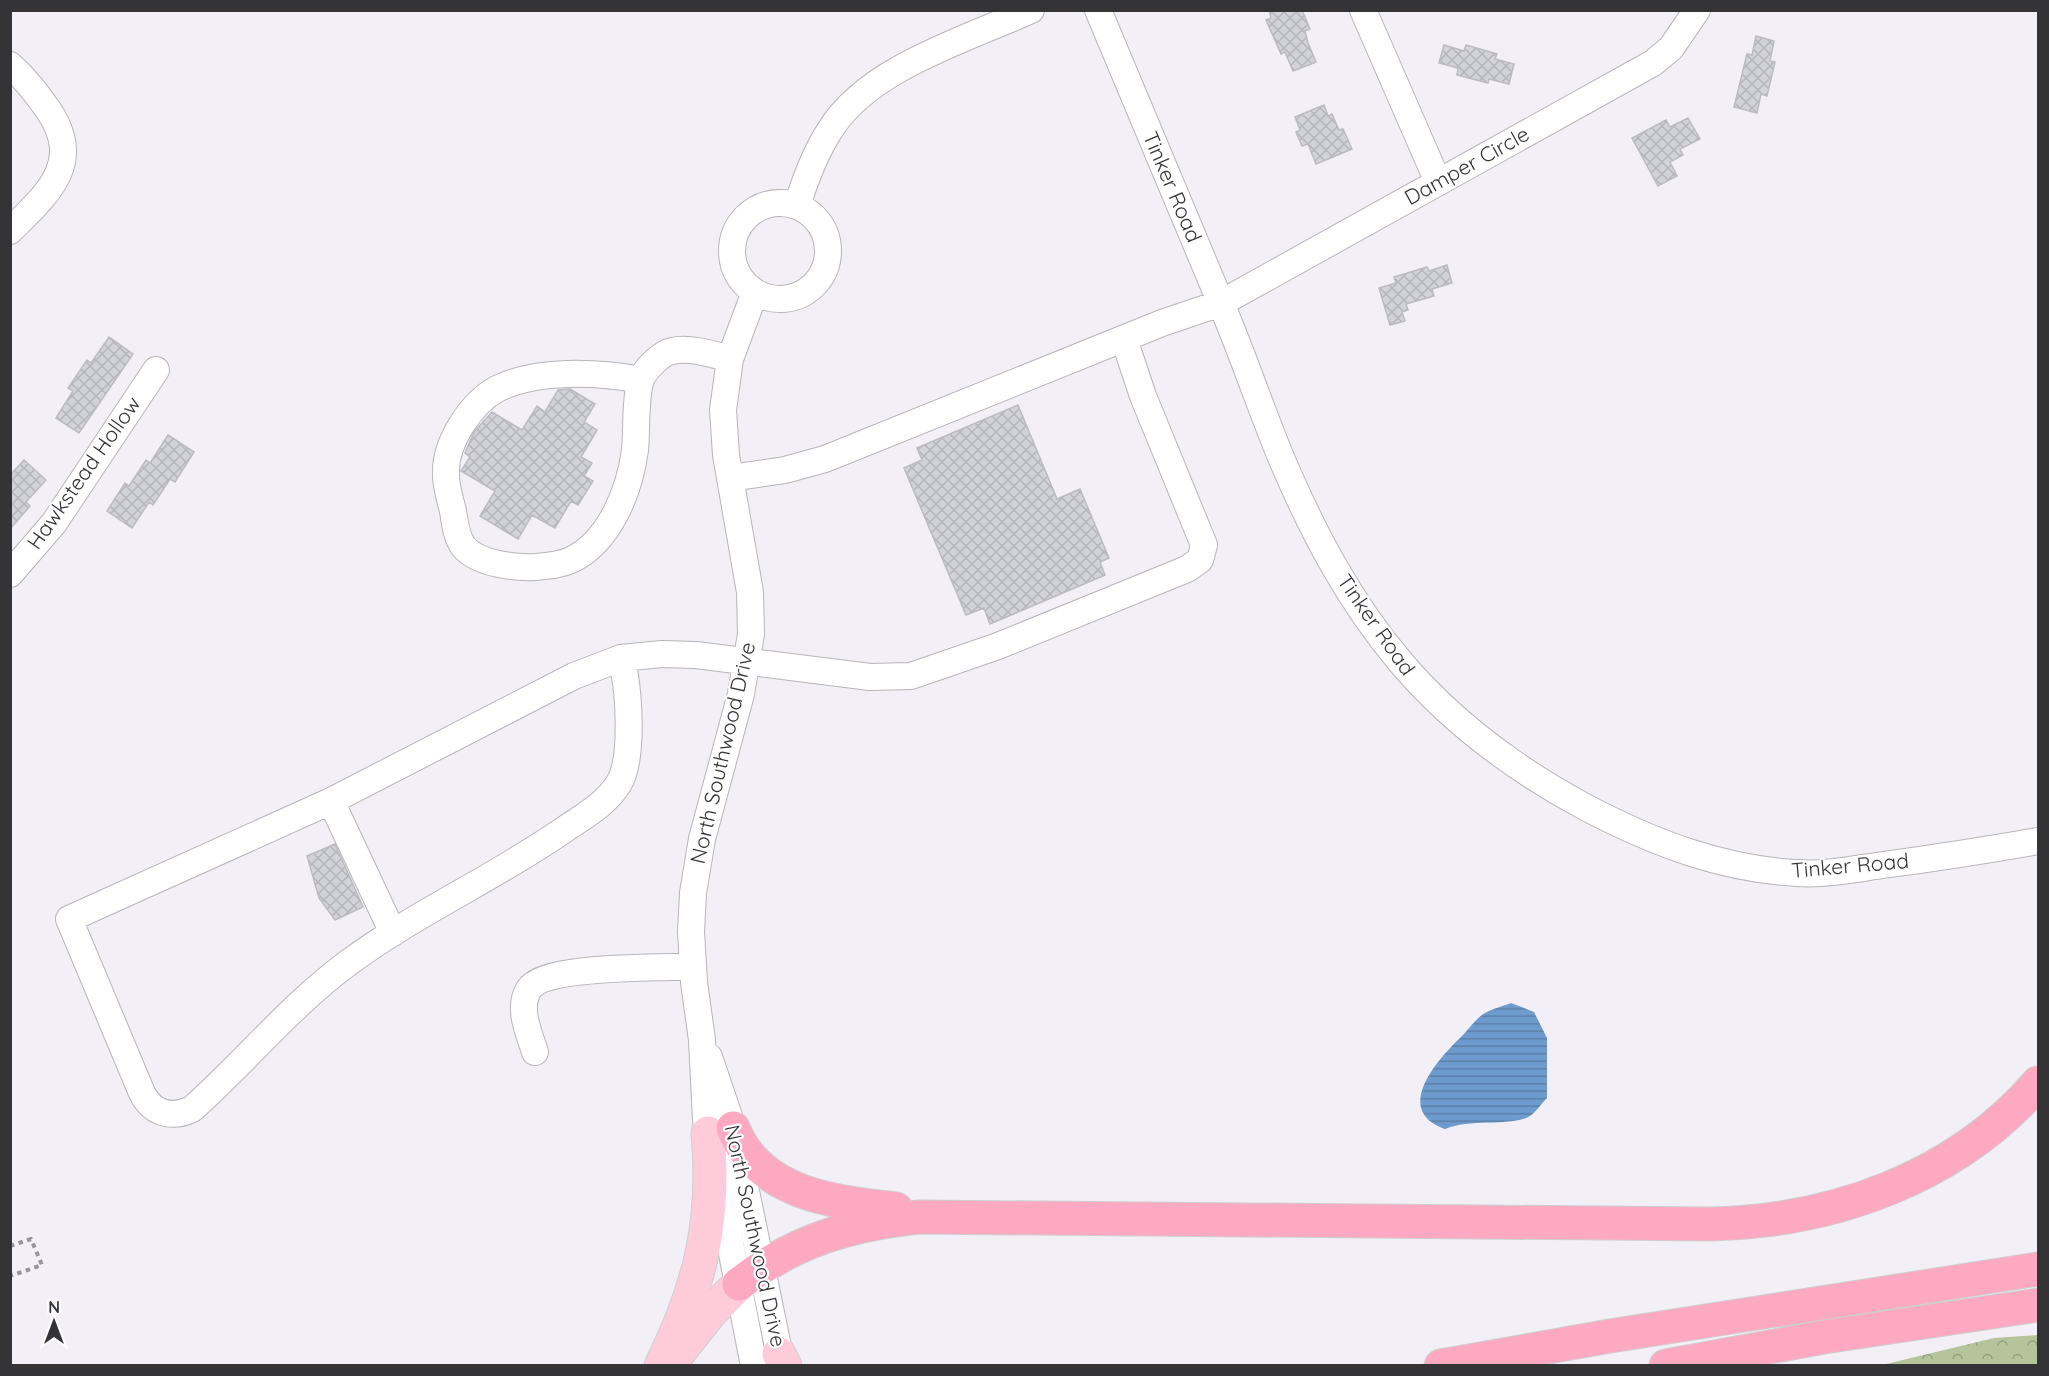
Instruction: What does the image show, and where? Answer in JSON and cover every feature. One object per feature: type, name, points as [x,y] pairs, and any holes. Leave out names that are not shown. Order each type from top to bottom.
[{"type":"highway","points":[[750,1275],[797,1246],[846,1228],[919,1217],[1708,1224],[1776,1220],[1840,1206],[1907,1181],[1978,1138],[2013,1110],[2038,1083]]},
{"type":"highway","points":[[721,1130],[743,1150],[758,1168],[801,1191],[844,1202],[894,1209],[991,1216]]},
{"type":"highway","points":[[1441,1365],[1610,1335],[2038,1269]]},
{"type":"highway","points":[[1666,1365],[1824,1337],[2038,1305]]},
{"type":"main road","points":[[661,1365],[690,1297],[706,1241],[721,1130]]},
{"type":"main road","points":[[668,1365],[706,1318],[750,1275]]},
{"type":"street","points":[[797,206],[803,186],[830,129],[863,94],[907,65],[1031,10]]},
{"type":"street","name":"Tinker Road","points":[[1098,10],[1221,303],[1292,481],[1322,544],[1383,644],[1434,699],[1492,748],[1533,777],[1611,820],[1657,842],[1716,861],[1762,870],[1802,874],[1837,872],[2038,841]]},
{"type":"street","points":[[1363,10],[1438,182]]},
{"type":"street","name":"Damper Circle","points":[[730,478],[785,470],[825,459],[1124,339],[1221,303],[1653,63],[1671,48],[1697,10]]},
{"type":"street","points":[[10,66],[34,89],[59,127],[65,149],[60,172],[48,192],[10,231]]},
{"type":"street","points":[[777,203],[797,206],[813,215],[827,237],[829,255],[824,272],[806,292],[789,298],[771,298],[755,292],[740,278],[733,260],[737,230],[758,208],[777,203]]},
{"type":"street","name":"North Southwood Drive","points":[[755,292],[730,359],[723,410],[730,478],[750,592],[751,626],[747,663],[700,849],[693,893],[693,966],[702,1040],[750,1275],[775,1363]]},
{"type":"street","points":[[621,658],[625,680],[627,758],[624,774],[613,792],[597,807],[547,842],[393,933],[337,972],[192,1109],[179,1113],[164,1113],[150,1106],[69,919],[331,801],[574,676],[621,658],[642,654],[678,654],[870,677],[898,678],[923,673],[1177,573],[1200,560],[1204,545],[1143,396],[1124,339]]},
{"type":"street","points":[[640,380],[579,375],[528,379],[495,390],[483,400],[471,413],[452,444],[445,474],[457,533],[464,547],[474,555],[514,567],[555,565],[583,552],[614,516],[624,495],[635,451],[640,380],[658,358],[670,351],[689,350],[730,359]]},
{"type":"street","name":"Hawkstead Hollow","points":[[10,574],[54,523],[156,370]]},
{"type":"street","points":[[331,801],[393,933]]},
{"type":"street","points":[[535,1052],[525,1019],[524,1004],[529,989],[540,980],[557,974],[580,971],[693,966]]},
{"type":"path","points":[[10,1246],[31,1239],[42,1265],[10,1276]]},
{"type":"green space","points":[[2038,1335],[2038,1365],[1882,1365],[1994,1338]]},
{"type":"water","points":[[1511,1003],[1534,1012],[1547,1038],[1547,1098],[1530,1116],[1513,1121],[1467,1124],[1445,1129],[1429,1120],[1422,1110],[1421,1097],[1432,1070],[1479,1018]]},
{"type":"building","points":[[1269,10],[1302,10],[1310,29],[1305,31],[1308,43],[1316,62],[1293,71],[1285,52],[1281,54],[1266,20],[1271,18]]},
{"type":"building","points":[[1756,36],[1774,41],[1770,61],[1775,62],[1767,96],[1761,94],[1757,113],[1734,107],[1747,54],[1752,55]]},
{"type":"building","points":[[1444,45],[1464,51],[1466,45],[1497,54],[1495,59],[1514,64],[1509,84],[1489,79],[1488,83],[1457,75],[1458,68],[1439,63]]},
{"type":"building","points":[[1324,105],[1328,116],[1332,114],[1339,130],[1343,129],[1352,149],[1316,164],[1308,144],[1302,146],[1296,132],[1300,130],[1295,117]]},
{"type":"building","points":[[1688,118],[1700,139],[1680,149],[1683,155],[1670,162],[1677,176],[1658,186],[1632,138],[1666,120],[1670,127]]},
{"type":"building","points":[[1447,265],[1452,283],[1432,289],[1434,296],[1406,304],[1408,310],[1402,312],[1405,321],[1390,325],[1379,288],[1396,283],[1394,277],[1427,267],[1429,271]]},
{"type":"building","points":[[109,337],[133,354],[79,433],[56,418],[73,391],[68,388],[87,360],[91,363]]},
{"type":"building","points":[[570,389],[595,404],[584,422],[597,430],[581,457],[592,463],[584,476],[593,481],[578,505],[571,501],[555,528],[532,515],[518,539],[480,516],[495,491],[461,471],[470,457],[465,453],[474,432],[492,412],[522,430],[537,406],[545,412],[558,390]]},
{"type":"building","points":[[1018,405],[1057,499],[1080,489],[1109,558],[1100,562],[1105,575],[990,624],[984,608],[966,615],[904,468],[922,460],[917,448]]},
{"type":"building","points":[[168,435],[194,452],[175,482],[170,479],[153,505],[149,502],[132,528],[107,511],[125,483],[129,486],[146,460],[150,463]]},
{"type":"building","points":[[24,460],[46,480],[26,502],[30,506],[10,529],[10,475]]},
{"type":"building","points":[[335,844],[363,907],[335,920],[319,898],[307,856]]}]
